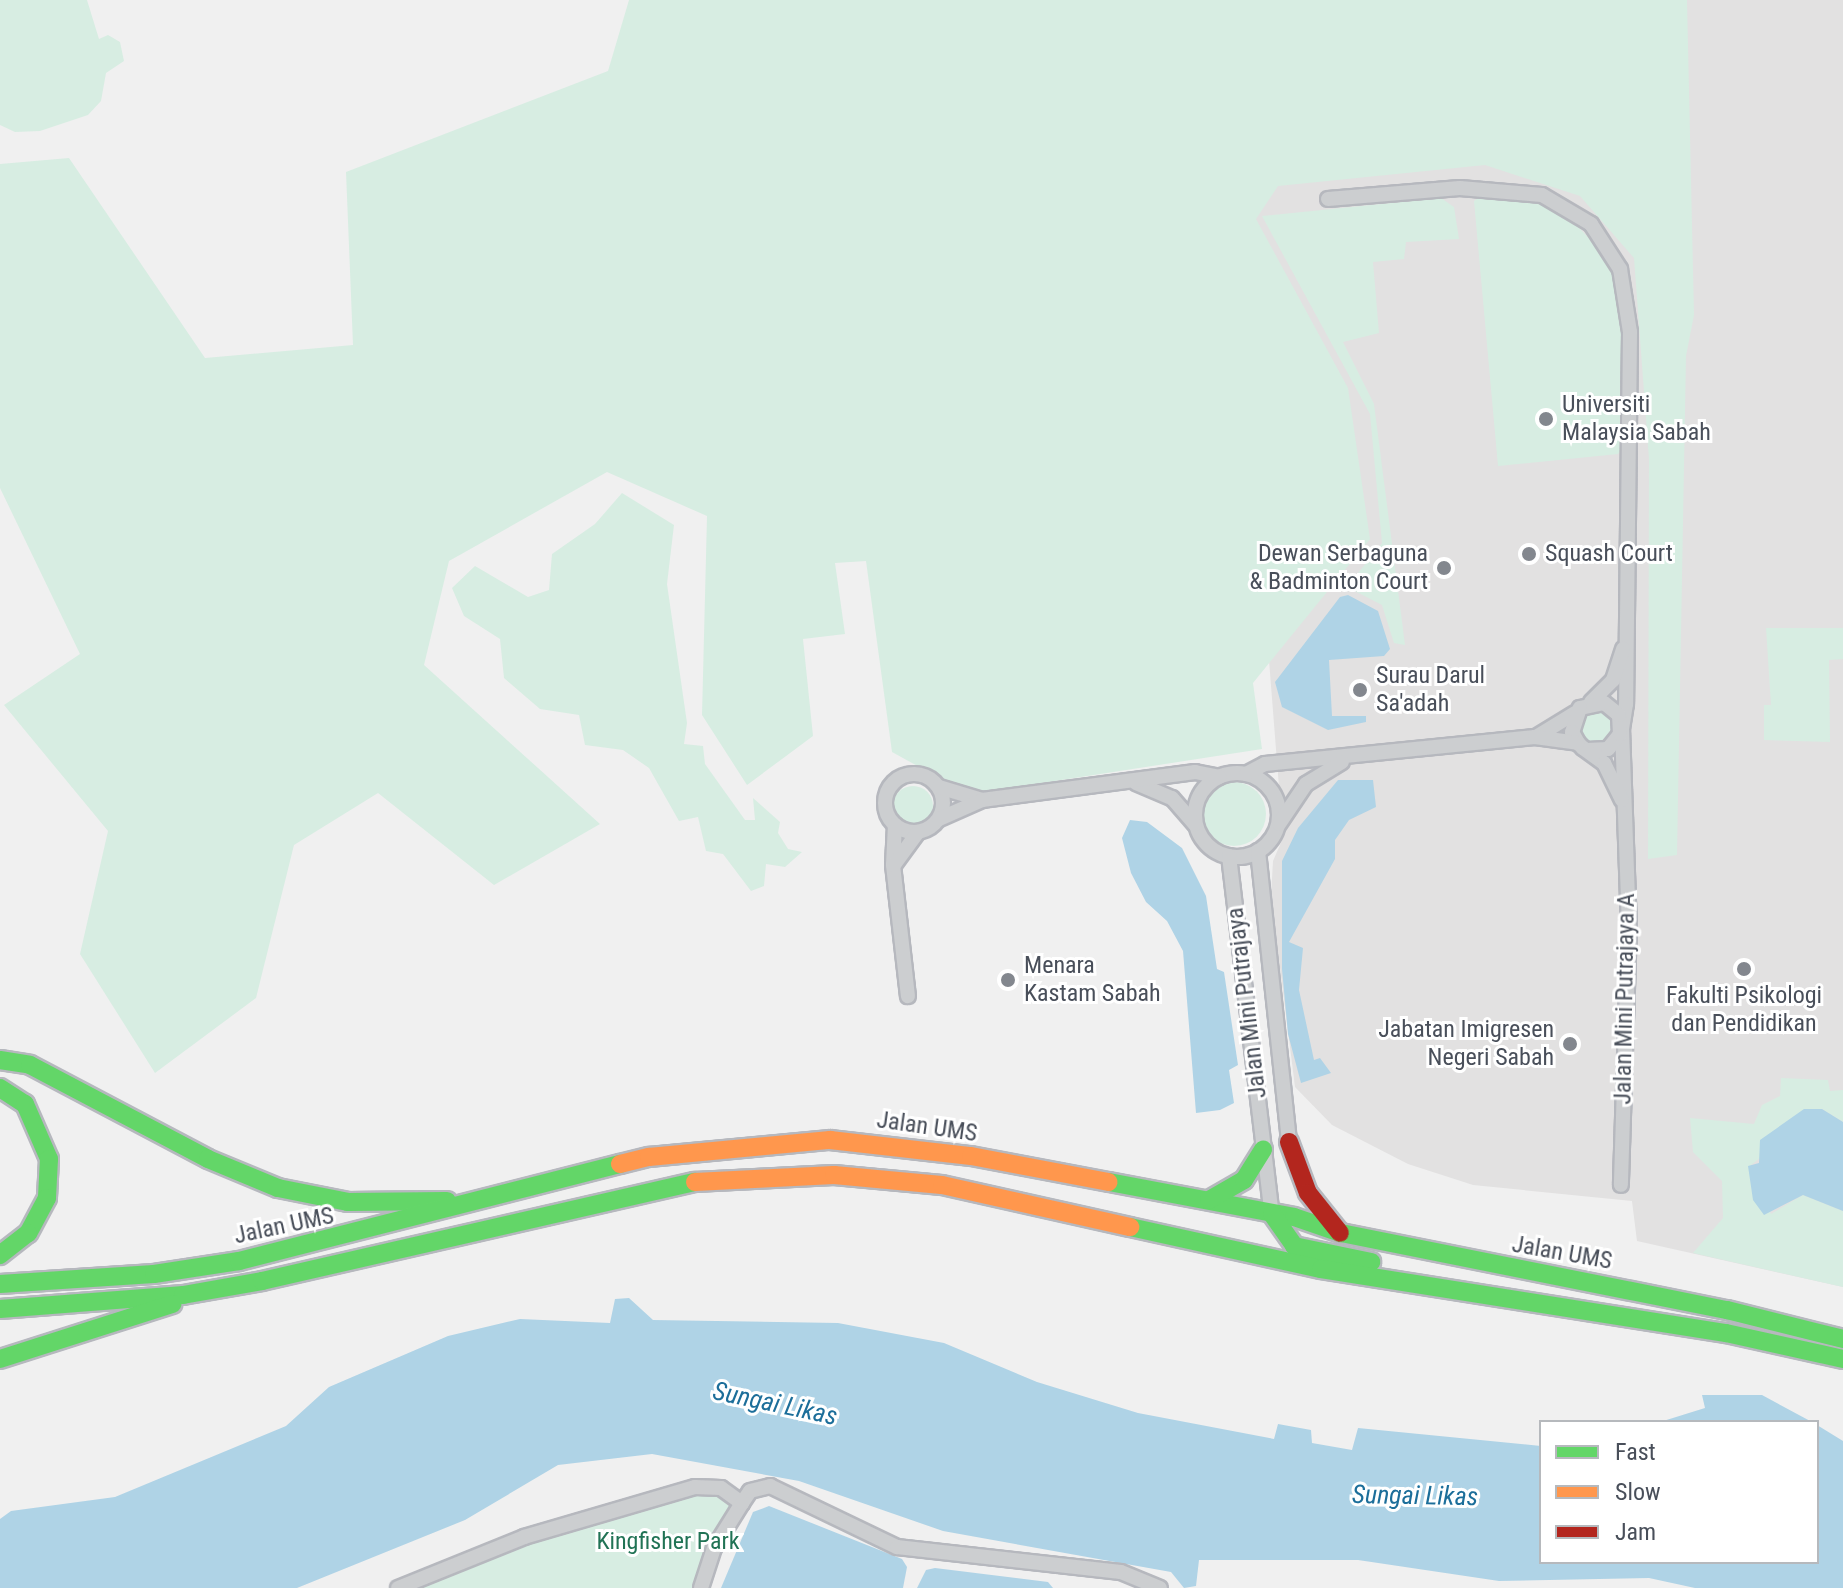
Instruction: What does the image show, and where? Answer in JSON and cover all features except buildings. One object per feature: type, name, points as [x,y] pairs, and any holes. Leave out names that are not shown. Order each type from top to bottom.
[{"type":"highway","points":[[2,1060],[30,1065],[208,1159],[278,1188],[348,1202],[496,1197]]},
{"type":"highway","points":[[0,1255],[28,1233],[47,1198],[49,1159],[25,1104],[2,1089]]},
{"type":"highway","name":"Jalan UMS","points":[[0,1284],[154,1274],[239,1261],[649,1157],[785,1140],[830,1140],[960,1154],[1209,1200],[1341,1233],[1727,1310],[1843,1339]]},
{"type":"highway","points":[[1289,1142],[1308,1193],[1341,1233]]},
{"type":"highway","points":[[1209,1200],[1244,1180],[1263,1149]]},
{"type":"highway","name":"Jalan UMS","points":[[0,1309],[183,1295],[658,1187],[777,1174],[918,1181],[1321,1269],[1726,1333],[1843,1359]]},
{"type":"highway","points":[[1272,1214],[1294,1246],[1395,1267],[1441,1286]]},
{"type":"highway","points":[[0,1359],[156,1311],[183,1295]]},
{"type":"street","name":"Jalan Mini Putrajaya A","points":[[1328,199],[1509,188],[1542,195],[1591,224],[1606,240],[1629,303],[1626,640],[1622,728],[1629,926],[1621,1185]]},
{"type":"street","points":[[1535,737],[1591,702],[1613,680],[1626,640]]},
{"type":"street","points":[[893,865],[918,832],[982,800],[1136,783],[1195,772],[1220,777],[1246,774],[1265,764],[1535,737],[1608,749],[1622,728],[1610,705],[1591,702]]},
{"type":"street","points":[[1575,713],[1572,732],[1582,747],[1617,783],[1624,813]]},
{"type":"street","points":[[1136,783],[1172,798],[1198,828],[1206,843],[1229,856],[1258,851],[1313,778],[1361,756]]},
{"type":"street","points":[[908,996],[893,865],[895,825],[885,806],[892,784],[913,774],[939,787],[982,800]]},
{"type":"street","points":[[1246,774],[1273,794],[1277,828]]},
{"type":"street","points":[[1198,828],[1198,802],[1220,777]]},
{"type":"street","points":[[939,787],[944,803],[939,819]]},
{"type":"street","points":[[895,825],[918,832]]},
{"type":"street","name":"Jalan Mini Putrajaya","points":[[1258,851],[1289,1142]]},
{"type":"street","name":"Jalan Mini Putrajaya","points":[[1229,856],[1272,1214]]},
{"type":"street","points":[[701,1588],[714,1548],[750,1491],[770,1486],[897,1547],[1121,1572],[1160,1588]]},
{"type":"street","points":[[398,1588],[524,1537],[695,1487],[721,1488],[742,1503]]},
{"type":"shaded area","name":"Universiti Malaysia Sabah","points":[[1217,0],[1843,0],[1843,1287],[1637,1241],[1632,1201],[1473,1185],[1408,1164],[1332,1125],[1295,1087],[1271,896],[1273,861],[1283,838]]},
{"type":"green space","points":[[0,0],[87,0],[99,39],[108,35],[120,42],[124,61],[106,73],[101,101],[88,115],[40,131],[15,132],[0,125]]},
{"type":"green space","points":[[629,0],[1687,0],[1694,315],[1686,356],[1677,855],[1648,859],[1649,459],[1634,258],[1580,196],[1485,165],[1278,186],[1256,219],[1348,388],[1370,539],[1253,683],[1262,749],[978,793],[932,774],[892,752],[866,561],[835,563],[845,634],[803,639],[813,736],[747,785],[702,715],[707,516],[607,472],[449,561],[424,665],[600,824],[494,885],[378,793],[294,845],[256,998],[155,1073],[80,954],[108,831],[4,705],[80,654],[0,488],[0,164],[69,158],[205,358],[353,345],[346,172],[608,71]]},
{"type":"green space","points":[[1485,193],[1542,203],[1568,216],[1614,265],[1626,304],[1625,445],[1618,454],[1498,466],[1474,201]]},
{"type":"green space","points":[[1441,198],[1454,207],[1459,239],[1406,242],[1404,259],[1373,262],[1379,333],[1343,342],[1374,404],[1405,645],[1394,643],[1382,605],[1347,587],[1382,543],[1370,414],[1262,216]]},
{"type":"green space","points":[[622,493],[674,525],[667,584],[687,723],[684,744],[703,746],[705,764],[745,820],[755,820],[753,798],[780,822],[778,833],[788,849],[802,852],[785,867],[766,864],[764,886],[751,891],[723,854],[706,851],[698,817],[679,821],[649,768],[623,750],[585,745],[579,715],[540,709],[504,678],[500,639],[464,616],[452,588],[475,566],[528,597],[549,590],[552,554],[595,524]]},
{"type":"green space","points":[[1766,628],[1843,628],[1843,659],[1829,660],[1830,742],[1764,740],[1764,705],[1771,705]]},
{"type":"green space","points":[[1597,710],[1609,715],[1614,727],[1609,739],[1597,744],[1585,739],[1580,727],[1585,715]]},
{"type":"green space","points":[[1234,782],[1252,788],[1260,796],[1266,814],[1260,832],[1252,840],[1234,846],[1216,840],[1208,832],[1202,814],[1208,796],[1216,788]]},
{"type":"green space","points":[[913,786],[927,792],[933,806],[927,820],[913,826],[899,820],[893,806],[899,792]]},
{"type":"green space","points":[[1781,1078],[1828,1080],[1830,1091],[1843,1090],[1843,1122],[1822,1109],[1751,1165],[1771,1214],[1803,1195],[1843,1211],[1843,1287],[1693,1253],[1723,1218],[1722,1181],[1693,1152],[1690,1118],[1754,1124],[1762,1105],[1780,1096]]},
{"type":"green space","name":"Kingfisher Park","points":[[721,1488],[742,1503],[701,1588],[398,1588],[524,1537],[673,1494]]},
{"type":"water","points":[[1348,595],[1378,611],[1390,649],[1384,656],[1329,660],[1332,716],[1366,716],[1366,722],[1328,730],[1282,707],[1275,682],[1340,597]]},
{"type":"water","points":[[1338,780],[1373,780],[1376,807],[1349,820],[1335,840],[1335,859],[1289,942],[1303,948],[1299,990],[1314,1060],[1320,1058],[1331,1073],[1301,1083],[1288,1034],[1282,969],[1282,861],[1298,828]]},
{"type":"water","points":[[1130,820],[1147,822],[1182,848],[1206,896],[1217,969],[1224,972],[1238,1065],[1229,1070],[1234,1103],[1220,1110],[1196,1113],[1183,951],[1167,921],[1146,902],[1131,873],[1122,838]]},
{"type":"water","points":[[1804,1109],[1822,1109],[1843,1122],[1843,1211],[1803,1195],[1764,1215],[1753,1200],[1748,1166],[1759,1163],[1760,1140]]},
{"type":"water","name":"Sungai Likas","points":[[629,1298],[653,1320],[838,1323],[944,1343],[1037,1382],[1138,1413],[1274,1439],[1278,1424],[1311,1430],[1312,1443],[1352,1450],[1358,1428],[1539,1446],[1539,1564],[1819,1564],[1819,1426],[1843,1441],[1843,1588],[1695,1588],[1649,1578],[1499,1581],[1358,1560],[1199,1560],[1196,1586],[1184,1588],[1171,1572],[943,1531],[799,1481],[652,1454],[558,1465],[465,1520],[297,1588],[0,1588],[0,1519],[11,1511],[115,1497],[286,1426],[329,1387],[448,1336],[520,1319],[610,1323],[615,1299]]},
{"type":"water","points":[[1702,1395],[1762,1395],[1808,1420],[1666,1420],[1705,1408]]},
{"type":"water","points":[[769,1506],[902,1559],[907,1567],[903,1588],[721,1588],[753,1512]]},
{"type":"water","points":[[935,1568],[1048,1582],[1053,1588],[917,1588],[926,1570]]},
{"type":"traffic: fast","points":[[0,1060],[30,1065],[208,1159],[278,1188],[348,1202],[447,1201]]},
{"type":"traffic: fast","points":[[0,1088],[25,1104],[49,1159],[47,1198],[28,1233],[0,1255]]},
{"type":"traffic: fast","points":[[1209,1200],[1244,1180],[1263,1149]]},
{"type":"traffic: fast","points":[[0,1284],[154,1274],[239,1261],[620,1164]]},
{"type":"traffic: fast","points":[[0,1309],[183,1295],[262,1281],[695,1182]]},
{"type":"traffic: fast","points":[[1109,1182],[1294,1217],[1341,1233],[1727,1310],[1843,1339]]},
{"type":"traffic: fast","points":[[1272,1214],[1294,1246],[1371,1262]]},
{"type":"traffic: fast","points":[[1130,1227],[1321,1269],[1726,1333],[1843,1359]]},
{"type":"traffic: fast","points":[[0,1359],[172,1304]]},
{"type":"traffic: slow","points":[[620,1164],[649,1157],[830,1140],[971,1156],[1109,1182]]},
{"type":"traffic: slow","points":[[695,1182],[834,1175],[942,1185],[1130,1227]]},
{"type":"traffic: jam","points":[[1289,1142],[1308,1193],[1340,1233]]},
{"type":"place","name":"Universiti Malaysia Sabah","points":[[1546,419]]},
{"type":"place","name":"Squash Court","points":[[1529,554]]},
{"type":"place","name":"Dewan Serbaguna & Badminton Court","points":[[1444,568]]},
{"type":"place","name":"Surau Darul Sa'adah","points":[[1360,690]]},
{"type":"place","name":"Fakulti Psikologi dan Pendidikan","points":[[1744,969]]},
{"type":"place","name":"Menara Kastam Sabah","points":[[1008,980]]},
{"type":"place","name":"Jabatan Imigresen Negeri Sabah","points":[[1570,1044]]}]
